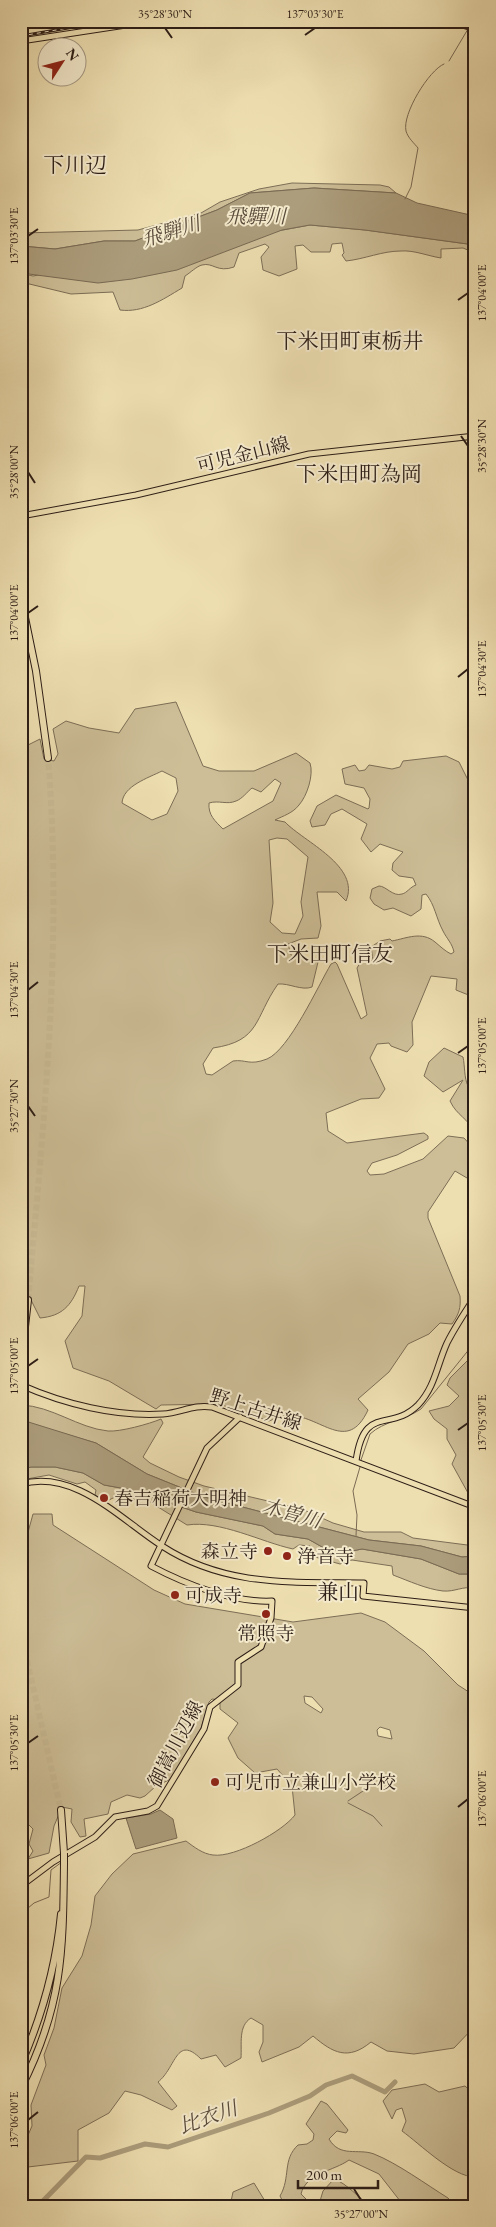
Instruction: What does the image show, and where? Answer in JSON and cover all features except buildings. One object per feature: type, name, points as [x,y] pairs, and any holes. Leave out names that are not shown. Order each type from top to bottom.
[{"type":"highway","points":[[21,598],[36,671],[48,758]]},
{"type":"highway","points":[[21,1362],[28,1300]]},
{"type":"highway","points":[[21,2088],[39,2051],[55,2003],[64,1934],[64,1853],[61,1810]]},
{"type":"highway","points":[[21,2064],[40,2016],[52,1971],[64,1876]]},
{"type":"main road","points":[[21,41],[152,21]]},
{"type":"main road","points":[[450,21],[471,28]]},
{"type":"main road","name":"可児金山線","points":[[21,516],[136,495],[309,454],[475,436]]},
{"type":"main road","points":[[356,1461],[359,1440],[366,1430],[379,1422],[412,1410],[425,1396],[432,1386],[447,1344],[475,1297]]},
{"type":"main road","name":"野上古井線","points":[[21,1385],[56,1400],[116,1411],[165,1414],[202,1406],[240,1417],[475,1508]]},
{"type":"main road","name":"御嵩川辺線","points":[[21,1886],[53,1862],[95,1837],[115,1817],[148,1811],[157,1806],[204,1729],[210,1707],[238,1684],[238,1662],[261,1647],[272,1611],[272,1601],[246,1598],[199,1588],[151,1566],[209,1445],[240,1417]]},
{"type":"main road","points":[[21,1484],[50,1481],[72,1487],[161,1546],[189,1562],[232,1576],[262,1581],[364,1583],[363,1596],[475,1608]]},
{"type":"shaded area","points":[[292,183],[380,185],[389,187],[396,193],[314,188],[250,193],[217,210],[135,241],[104,241],[55,249],[21,246],[21,233],[138,230],[201,213],[220,202],[259,189]]},
{"type":"shaded area","points":[[310,225],[365,230],[475,245],[475,253],[463,248],[441,249],[441,258],[411,251],[394,251],[346,261],[342,255],[344,253],[342,243],[332,244],[330,252],[311,252],[303,245],[295,246],[297,269],[279,276],[263,270],[261,257],[269,247],[265,244],[239,253],[234,267],[223,269],[206,264],[196,268],[185,276],[182,288],[152,305],[137,310],[120,310],[113,292],[71,294],[21,282],[21,273],[33,276]]},
{"type":"shaded area","points":[[176,702],[203,766],[219,771],[254,771],[296,753],[310,763],[310,779],[302,801],[297,808],[275,820],[285,822],[328,856],[345,877],[348,888],[346,901],[337,892],[317,892],[321,926],[318,938],[301,939],[288,944],[291,955],[318,962],[312,987],[304,988],[278,984],[255,1026],[248,1034],[229,1045],[213,1048],[203,1064],[206,1074],[212,1075],[233,1061],[256,1062],[267,1059],[276,1053],[293,1031],[331,964],[335,962],[361,1019],[367,1015],[357,968],[360,963],[373,960],[371,947],[380,941],[420,936],[430,939],[451,954],[454,952],[426,894],[422,895],[421,909],[411,916],[393,908],[384,910],[374,904],[370,898],[372,889],[379,886],[399,895],[416,885],[413,878],[399,876],[392,870],[393,863],[403,852],[380,844],[371,852],[361,839],[367,824],[342,809],[331,814],[325,825],[312,827],[310,821],[317,806],[336,795],[369,808],[370,799],[364,788],[345,784],[342,769],[355,765],[359,771],[365,770],[369,765],[392,769],[400,767],[403,761],[446,756],[459,762],[475,794],[475,993],[471,996],[456,990],[457,979],[431,976],[412,1022],[413,1045],[407,1052],[391,1046],[389,1043],[377,1044],[370,1058],[385,1089],[379,1098],[361,1099],[326,1113],[328,1131],[347,1143],[424,1133],[428,1136],[428,1139],[397,1155],[372,1163],[367,1171],[370,1175],[384,1174],[423,1159],[448,1136],[464,1138],[475,1150],[475,1174],[467,1178],[455,1171],[428,1212],[428,1218],[460,1296],[458,1314],[452,1324],[440,1323],[429,1334],[408,1344],[389,1372],[358,1399],[368,1410],[360,1423],[351,1430],[332,1429],[299,1417],[287,1415],[269,1421],[219,1404],[161,1405],[156,1409],[109,1381],[73,1368],[65,1341],[82,1316],[85,1286],[79,1286],[73,1299],[65,1309],[48,1317],[40,1318],[31,1300],[23,1298],[21,1302],[21,730],[28,745],[40,739],[44,759],[54,761],[58,754],[53,729],[66,721],[89,728],[119,733],[135,709]],"holes":[[[162,771],[176,778],[178,791],[167,814],[152,820],[122,803],[123,797],[131,787]],[[275,779],[281,783],[273,801],[223,829],[211,814],[209,803],[236,801],[252,788],[261,792]],[[277,838],[287,839],[308,857],[301,902],[303,916],[295,934],[282,933],[270,922],[273,903],[269,840]]]},
{"type":"shaded area","points":[[444,1048],[463,1057],[468,1086],[475,1088],[475,1133],[450,1101],[463,1080],[443,1092],[424,1076],[429,1062]]},
{"type":"shaded area","points":[[474,1354],[475,1500],[468,1493],[452,1464],[456,1455],[447,1439],[447,1429],[434,1419],[429,1411],[449,1406],[459,1396],[447,1385],[450,1378]]},
{"type":"shaded area","points":[[21,1405],[43,1409],[86,1426],[108,1431],[134,1427],[161,1419],[163,1423],[143,1457],[150,1463],[179,1477],[204,1486],[302,1509],[333,1523],[364,1532],[401,1532],[413,1538],[475,1546],[475,1556],[462,1557],[421,1546],[369,1540],[204,1497],[147,1474],[96,1443],[21,1421]]},
{"type":"shaded area","points":[[31,1467],[55,1467],[83,1473],[104,1485],[132,1490],[196,1512],[263,1526],[275,1534],[308,1539],[324,1548],[347,1552],[362,1549],[421,1559],[459,1574],[475,1574],[475,1588],[447,1591],[437,1590],[393,1575],[392,1566],[352,1560],[340,1564],[315,1557],[314,1550],[310,1546],[299,1545],[293,1549],[227,1529],[200,1524],[187,1525],[150,1502],[117,1496],[105,1502],[95,1495],[96,1490],[85,1482],[77,1484],[49,1475],[21,1480],[21,1470]]},
{"type":"shaded area","points":[[33,1514],[52,1514],[53,1525],[154,1590],[185,1604],[293,1622],[361,1613],[385,1622],[424,1651],[458,1685],[475,1696],[475,2026],[454,2048],[414,2054],[387,2051],[371,2042],[363,2048],[348,2053],[327,2047],[313,2036],[299,2047],[262,2062],[259,2052],[263,2042],[263,2025],[251,2018],[242,2030],[241,2058],[225,2067],[216,2055],[201,2059],[193,2052],[186,2050],[177,2056],[158,2082],[177,2106],[172,2110],[141,2095],[125,2091],[109,2113],[78,2130],[78,2161],[28,2167],[22,2149],[32,2126],[31,2105],[46,2065],[44,2055],[54,2028],[62,1988],[82,1956],[91,1925],[95,1896],[112,1874],[133,1854],[186,1841],[206,1853],[222,1855],[258,1842],[280,1828],[295,1815],[292,1786],[277,1769],[255,1773],[238,1758],[228,1738],[238,1723],[220,1709],[220,1700],[212,1699],[209,1702],[201,1728],[171,1779],[156,1786],[140,1798],[127,1795],[111,1802],[108,1814],[84,1819],[86,1836],[80,1837],[71,1822],[72,1809],[62,1807],[54,1826],[49,1853],[28,1859],[33,1851],[29,1844],[33,1829],[26,1822],[21,1824],[21,1548],[24,1547]],"holes":[[[304,1696],[312,1697],[323,1709],[321,1713],[305,1703]],[[380,1727],[390,1730],[392,1739],[378,1736],[377,1730]]]},
{"type":"shaded area","points":[[425,2084],[439,2092],[465,2086],[475,2095],[475,2177],[466,2176],[447,2166],[402,2131],[406,2121],[402,2108],[396,2110],[392,2119],[383,2101],[392,2090]]},
{"type":"shaded area","points":[[321,2101],[327,2104],[348,2130],[346,2133],[337,2131],[329,2139],[338,2149],[368,2152],[383,2158],[448,2198],[455,2206],[404,2206],[379,2174],[349,2160],[308,2181],[301,2194],[309,2202],[320,2201],[323,2191],[334,2179],[344,2184],[371,2206],[293,2206],[283,2202],[280,2196],[290,2157],[298,2145],[307,2144],[313,2140],[314,2134],[306,2124]]},
{"type":"shaded area","points":[[254,2183],[268,2206],[230,2206],[233,2192]]},
{"type":"water","name":"飛驒川","points":[[314,188],[396,193],[417,203],[475,216],[475,245],[365,230],[310,225],[282,230],[177,270],[132,279],[98,283],[21,273],[21,246],[55,249],[104,241],[135,241],[217,210],[250,193]]},
{"type":"water","name":"木曽川","points":[[22,1420],[96,1443],[147,1474],[204,1497],[369,1540],[421,1546],[462,1557],[475,1556],[475,1574],[459,1574],[421,1559],[362,1549],[347,1552],[324,1548],[308,1539],[275,1534],[263,1526],[196,1512],[132,1490],[104,1485],[83,1473],[55,1467],[31,1467],[21,1470]]},
{"type":"water","points":[[160,1810],[173,1819],[177,1838],[136,1849],[126,1818],[151,1814]]},
{"type":"waterway","points":[[449,61],[468,29]]},
{"type":"waterway","points":[[405,199],[411,187],[418,148],[406,131],[408,114],[424,83],[444,64]]},
{"type":"waterway","points":[[361,1460],[370,1434],[382,1426],[421,1409],[475,1342]]},
{"type":"waterway","points":[[356,1536],[357,1515],[353,1491],[360,1467]]},
{"type":"waterway","points":[[348,1801],[363,1791],[369,1778]]},
{"type":"waterway","points":[[348,1803],[373,1816],[382,1826]]},
{"type":"waterway","points":[[21,1914],[34,1903],[49,1897],[51,1870],[62,1862]]},
{"type":"waterway","name":"比衣川","points":[[38,2206],[86,2157],[100,2158],[145,2144],[168,2147],[269,2113],[310,2096],[326,2085],[352,2076],[385,2092],[395,2082]]},
{"type":"tunnel","points":[[28,1300],[50,1029],[53,894],[48,758]]},
{"type":"tunnel","points":[[21,1634],[61,1810]]},
{"type":"railway","points":[[21,36],[109,21]]},
{"type":"railway","points":[[467,21],[475,24]]},
{"type":"place","name":"春吉稲荷大明神","points":[[104,1498]]},
{"type":"place","name":"森立寺","points":[[268,1551]]},
{"type":"place","name":"浄音寺","points":[[287,1556]]},
{"type":"place","name":"可成寺","points":[[175,1595]]},
{"type":"place","name":"常照寺","points":[[266,1614]]},
{"type":"place","name":"可児市立兼山小学校","points":[[215,1782]]},
{"type":"district","name":"下川辺","points":[[75,165]]},
{"type":"district","name":"下米田町東栃井","points":[[350,341]]},
{"type":"district","name":"下米田町為岡","points":[[359,474]]},
{"type":"district","name":"下米田町信友","points":[[330,954]]},
{"type":"district","name":"兼山","points":[[338,1592]]},
{"type":"water label","name":"飛騨川","points":[[171,231]]}]
